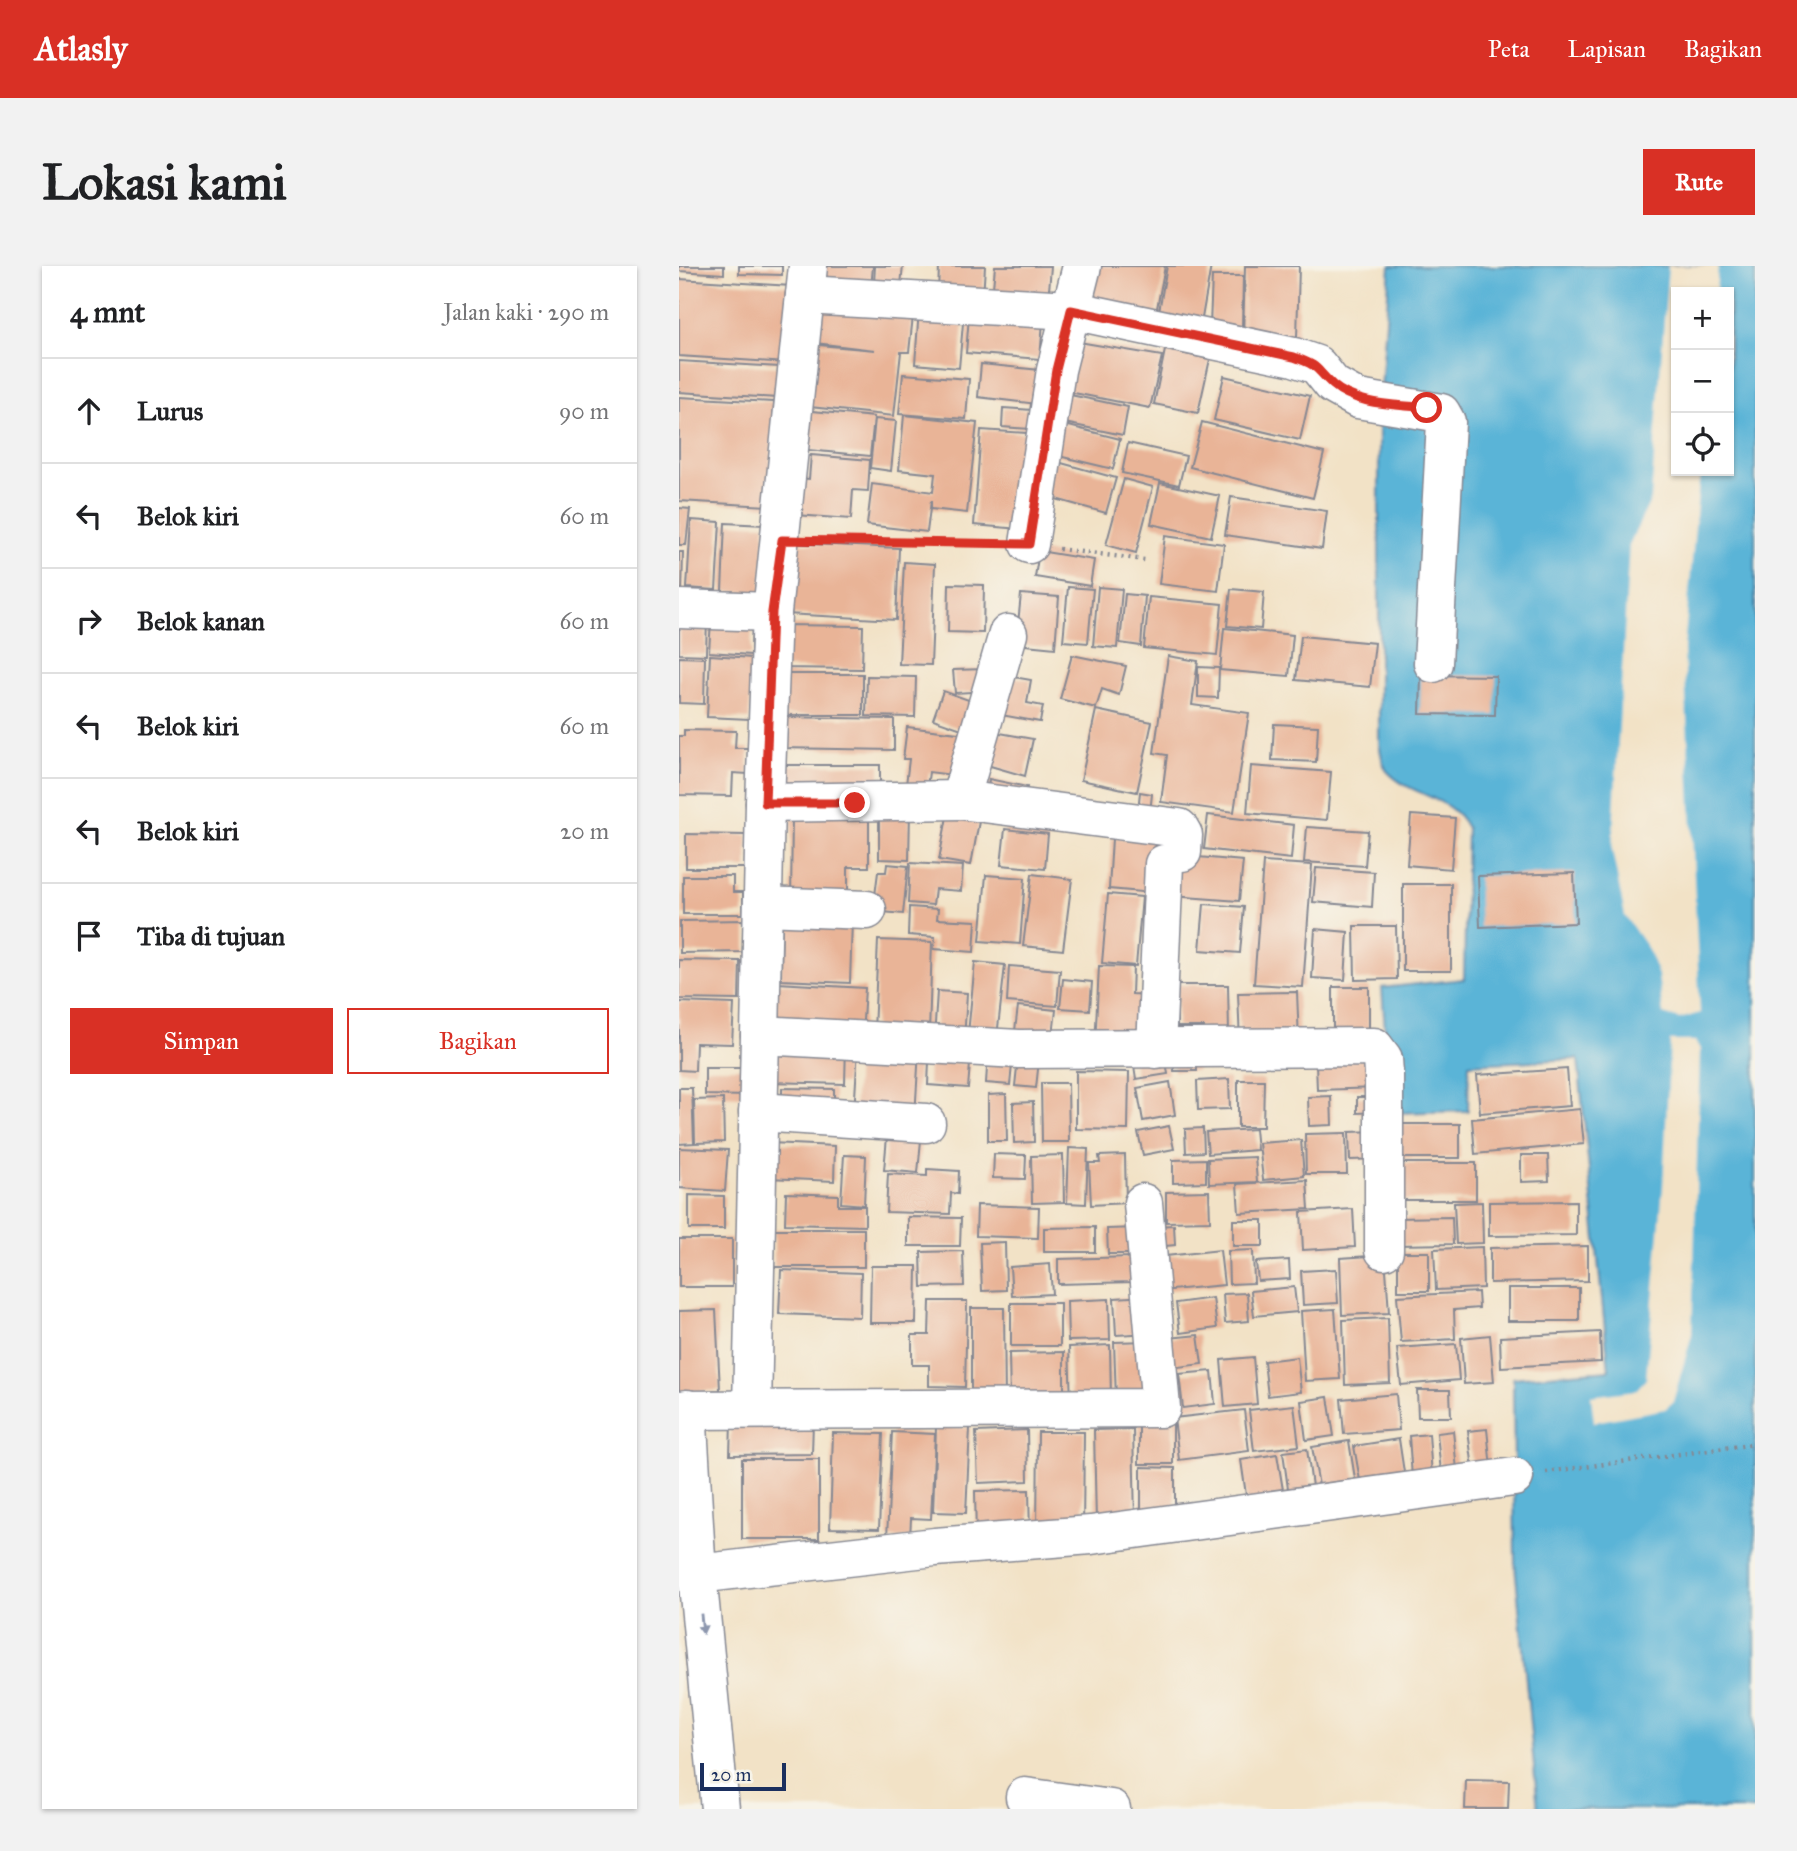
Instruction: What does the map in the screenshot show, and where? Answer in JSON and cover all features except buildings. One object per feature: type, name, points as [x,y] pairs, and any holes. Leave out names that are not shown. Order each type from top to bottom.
[{"type":"street","points":[[1029,544],[1056,370],[1082,266]]},
{"type":"street","points":[[752,1408],[765,803],[772,612],[782,540],[807,281],[1071,310],[1294,357],[1317,365],[1333,385],[1358,399],[1440,412],[1446,422],[1433,663]]},
{"type":"street","points":[[679,609],[772,612]]},
{"type":"street","points":[[960,800],[1007,634]]},
{"type":"street","points":[[765,803],[960,800],[1179,828],[1183,835],[1173,858],[1156,1049]]},
{"type":"street","points":[[763,906],[867,910]]},
{"type":"street","points":[[760,1035],[1019,1049],[1374,1047],[1383,1059],[1384,1074],[1384,1250]]},
{"type":"street","points":[[758,1112],[926,1123]]},
{"type":"street","points":[[720,1809],[683,1410],[1161,1408],[1143,1203]]},
{"type":"street","points":[[697,1574],[935,1547],[1080,1536],[1514,1476]]},
{"type":"street","points":[[679,1669],[694,1809]]},
{"type":"street","points":[[1025,1797],[1111,1809]]},
{"type":"path","points":[[782,540],[1029,544],[1146,559]]},
{"type":"path","points":[[1514,1476],[1755,1444]]},
{"type":"water","points":[[1390,266],[1755,266],[1755,1809],[1538,1809],[1515,1564],[1513,1378],[1609,1370],[1578,1059],[1469,1064],[1468,1111],[1391,1113],[1382,988],[1464,979],[1467,828],[1451,809],[1408,787],[1387,771],[1379,744],[1379,417]]},
{"type":"pier","points":[[1668,266],[1718,266],[1716,287],[1671,287],[1671,476],[1700,476],[1684,649],[1700,1013],[1680,1019],[1663,1014],[1658,975],[1648,949],[1625,916],[1612,850],[1629,545],[1651,499]]},
{"type":"pier","points":[[1670,1041],[1695,1041],[1700,1049],[1692,1334],[1673,1402],[1665,1409],[1594,1422],[1591,1396],[1636,1390],[1646,1379],[1663,1187]]},
{"type":"route","points":[[855,803],[765,803],[772,612],[782,540],[1029,544],[1056,370],[1071,310],[1294,357],[1317,365],[1333,385],[1358,399],[1427,408]]}]
